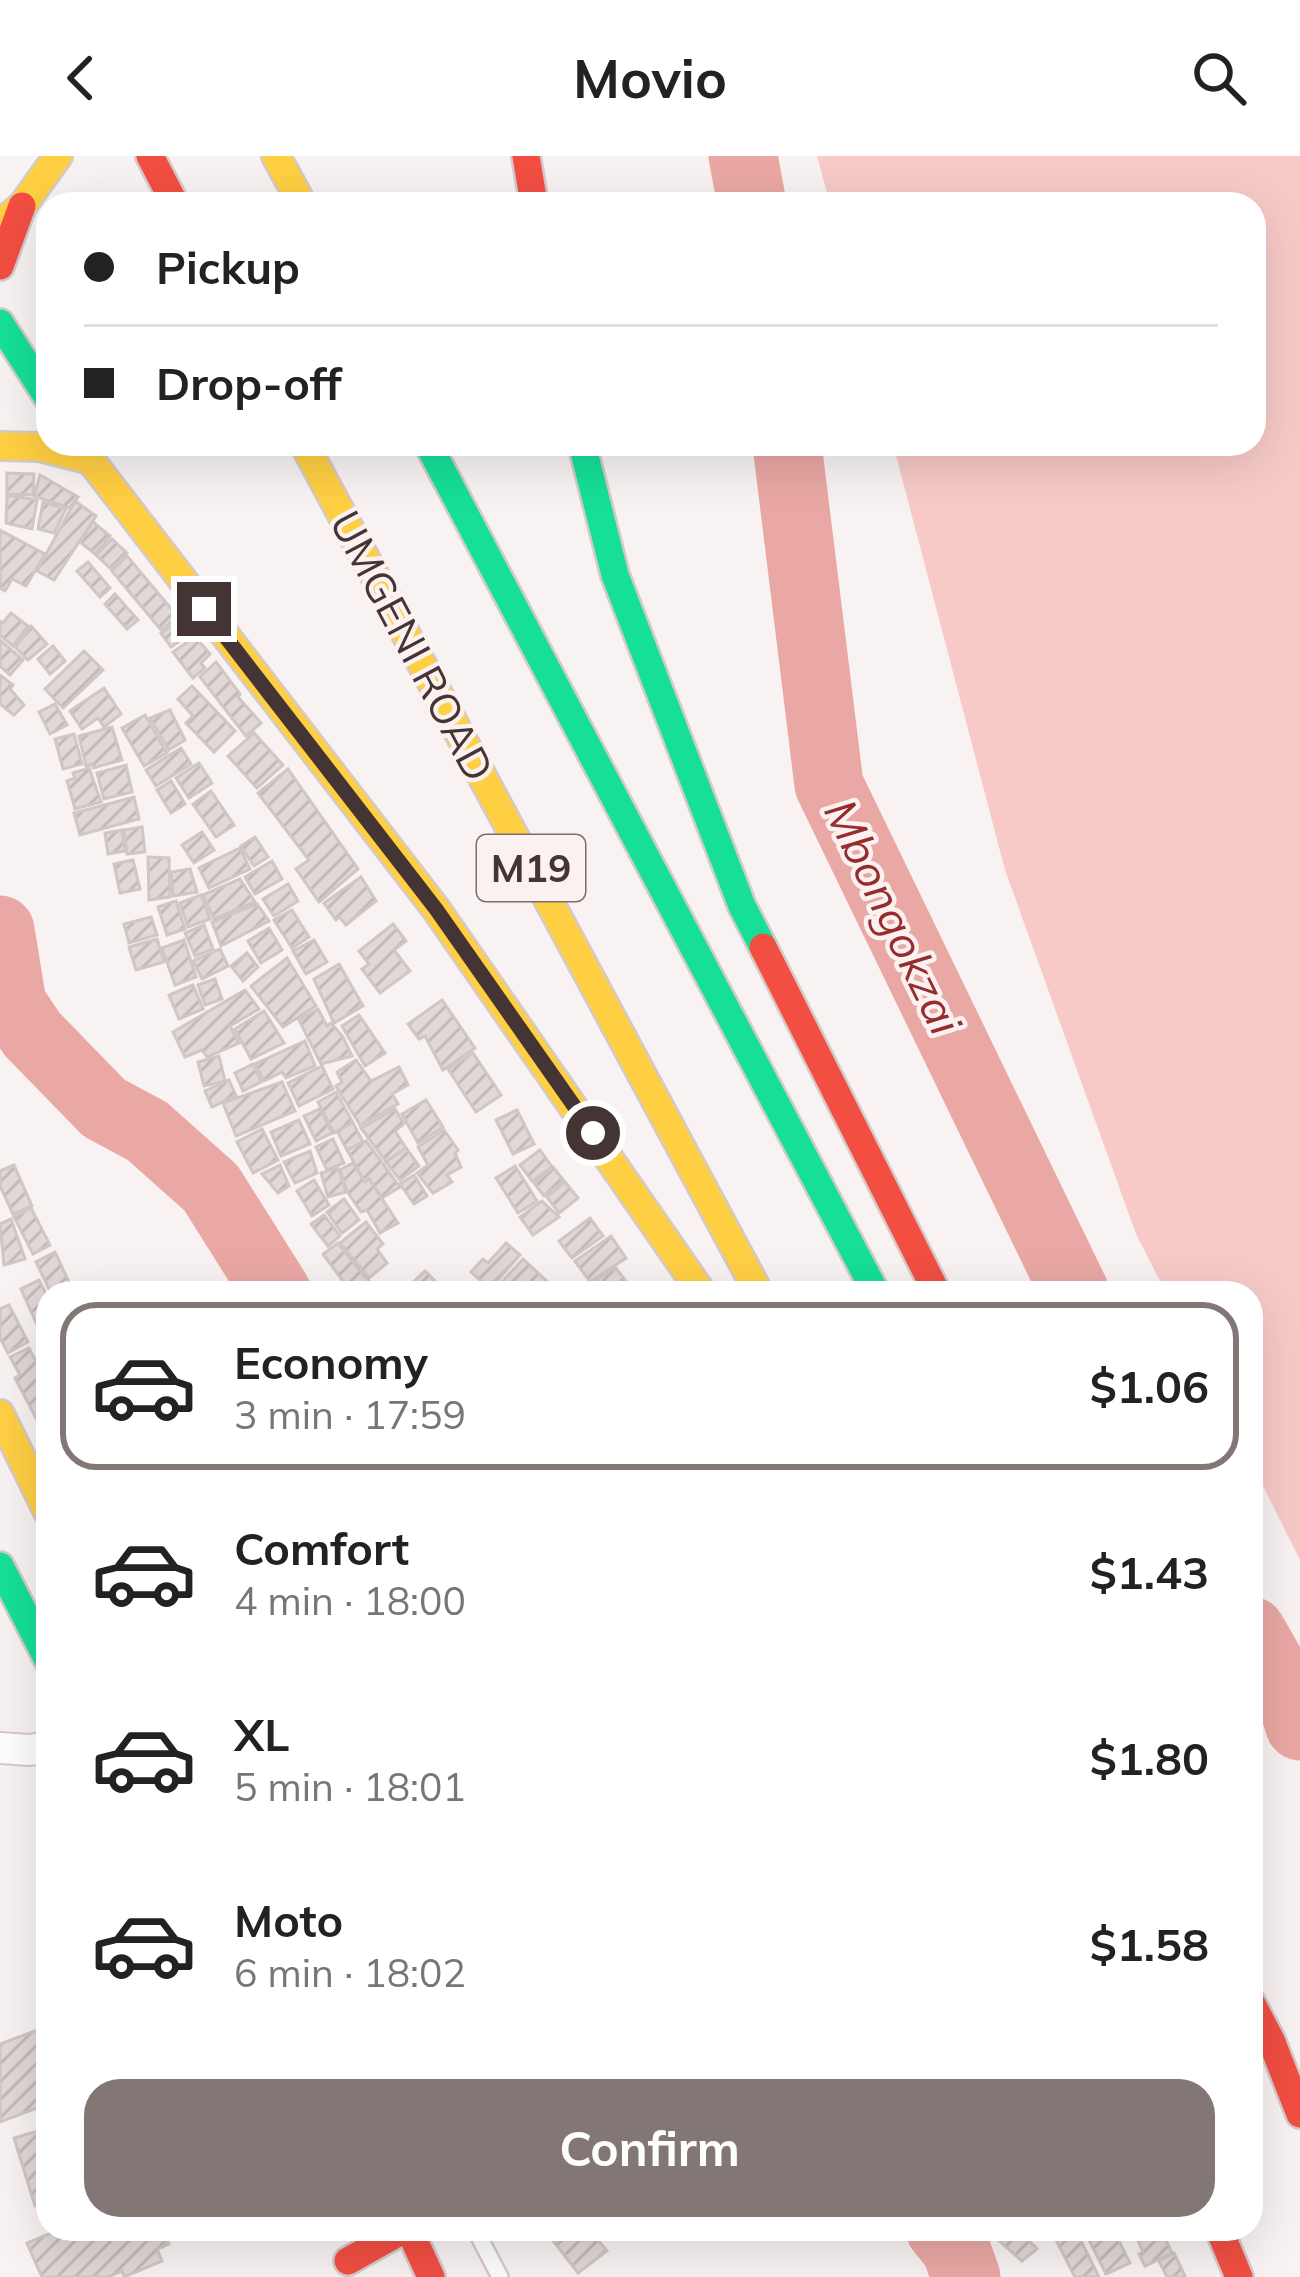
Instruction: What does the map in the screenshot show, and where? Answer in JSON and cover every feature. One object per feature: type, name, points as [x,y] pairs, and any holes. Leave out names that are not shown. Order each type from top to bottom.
[{"type":"main road","points":[[0,266],[11,215],[58,156]]},
{"type":"main road","points":[[150,156],[169,192]]},
{"type":"main road","points":[[526,156],[532,192]]},
{"type":"main road","points":[[279,160],[296,192]]},
{"type":"main road","points":[[0,323],[36,379]]},
{"type":"main road","points":[[0,446],[36,447]]},
{"type":"main road","points":[[85,456],[436,909],[694,1281]]},
{"type":"main road","name":"UMGENI ROAD","points":[[310,456],[753,1281]]},
{"type":"main road","name":"M19","points":[[434,456],[870,1281]]},
{"type":"main road","points":[[585,456],[615,575],[742,906],[931,1281]]},
{"type":"main road","points":[[0,1414],[36,1488]]},
{"type":"main road","points":[[0,1566],[36,1636]]},
{"type":"main road","points":[[1263,2015],[1300,2114]]},
{"type":"main road","points":[[1263,2025],[1271,2040]]},
{"type":"main road","points":[[339,2241],[352,2269],[390,2241]]},
{"type":"main road","points":[[413,2241],[431,2277]]},
{"type":"main road","points":[[1224,2241],[1239,2277]]},
{"type":"street","points":[[0,1748],[36,1749]]},
{"type":"lane","points":[[481,2241],[500,2277]]},
{"type":"shaded area","points":[[817,156],[1300,156],[1300,1560],[1263,1486],[1263,1281],[1160,1281],[1136,1234],[1005,870],[896,456],[1266,456],[1266,192],[827,192]]},
{"type":"building","points":[[7,473],[34,474],[33,495],[7,494]]},
{"type":"building","points":[[40,475],[78,497],[70,508],[34,496]]},
{"type":"building","points":[[7,495],[37,500],[32,529],[6,523]]},
{"type":"building","points":[[75,501],[96,516],[54,580],[37,571]]},
{"type":"building","points":[[43,502],[66,509],[54,533],[38,529]]},
{"type":"building","points":[[93,522],[110,536],[95,554],[80,542]]},
{"type":"building","points":[[0,530],[45,554],[26,586],[12,579],[5,591],[0,588]]},
{"type":"building","points":[[112,539],[127,553],[111,569],[96,555]]},
{"type":"building","points":[[127,556],[178,617],[161,630],[112,571]]},
{"type":"building","points":[[88,562],[110,588],[100,597],[77,571]]},
{"type":"building","points":[[115,594],[138,620],[127,629],[105,604]]},
{"type":"building","points":[[11,613],[28,626],[13,646],[0,635],[0,621]]},
{"type":"building","points":[[180,620],[190,634],[171,647],[161,633]]},
{"type":"building","points":[[31,626],[47,644],[28,660],[15,647]]},
{"type":"building","points":[[195,637],[210,654],[201,663],[205,668],[193,678],[173,652]]},
{"type":"building","points":[[0,640],[23,660],[10,675],[0,666]]},
{"type":"building","points":[[53,646],[65,661],[50,674],[38,659]]},
{"type":"building","points":[[84,651],[103,670],[63,708],[45,689]]},
{"type":"building","points":[[216,662],[261,723],[246,736],[200,677]]},
{"type":"building","points":[[0,675],[13,685],[10,689],[24,705],[14,715],[0,704]]},
{"type":"building","points":[[192,686],[235,731],[214,752],[186,723],[193,716],[178,699]]},
{"type":"building","points":[[104,688],[121,714],[104,727],[98,718],[82,729],[70,711]]},
{"type":"building","points":[[55,704],[67,725],[50,734],[39,712]]},
{"type":"building","points":[[170,710],[185,740],[169,750],[150,718]]},
{"type":"building","points":[[145,715],[167,753],[144,766],[122,728]]},
{"type":"building","points":[[112,727],[122,760],[86,766],[79,736]]},
{"type":"building","points":[[254,733],[283,765],[257,788],[228,756]]},
{"type":"building","points":[[74,734],[82,764],[63,769],[55,739]]},
{"type":"building","points":[[181,748],[191,764],[156,786],[146,770]]},
{"type":"building","points":[[199,763],[212,783],[189,798],[176,778]]},
{"type":"building","points":[[126,765],[132,792],[104,799],[97,773]]},
{"type":"building","points":[[89,768],[101,802],[75,809],[67,781],[75,778],[73,773]]},
{"type":"building","points":[[288,769],[358,869],[319,902],[296,869],[309,860],[258,793]]},
{"type":"building","points":[[171,781],[185,804],[171,813],[157,790]]},
{"type":"building","points":[[211,791],[234,825],[216,837],[193,804]]},
{"type":"building","points":[[134,797],[139,819],[80,835],[74,813]]},
{"type":"building","points":[[142,827],[145,852],[127,854],[124,830]]},
{"type":"building","points":[[122,830],[125,851],[108,854],[105,833]]},
{"type":"building","points":[[202,832],[214,850],[194,863],[182,845]]},
{"type":"building","points":[[255,837],[268,857],[254,866],[241,846]]},
{"type":"building","points":[[240,848],[250,869],[209,888],[199,868]]},
{"type":"building","points":[[148,857],[169,858],[170,897],[149,900]]},
{"type":"building","points":[[133,860],[140,889],[120,893],[114,864]]},
{"type":"building","points":[[272,861],[282,879],[255,894],[245,877]]},
{"type":"building","points":[[190,869],[197,892],[173,896],[171,872]]},
{"type":"building","points":[[361,877],[376,901],[346,925],[324,903]]},
{"type":"building","points":[[240,879],[255,902],[214,919],[203,895]]},
{"type":"building","points":[[288,884],[298,901],[274,916],[263,899]]},
{"type":"building","points":[[201,895],[210,919],[188,927],[180,903]]},
{"type":"building","points":[[176,901],[185,929],[167,935],[158,907]]},
{"type":"building","points":[[257,904],[269,921],[221,946],[212,922]]},
{"type":"building","points":[[292,910],[309,937],[292,948],[274,920]]},
{"type":"building","points":[[151,917],[157,935],[129,943],[124,924]]},
{"type":"building","points":[[393,924],[406,941],[394,950],[410,971],[380,993],[362,969],[369,964],[359,951]]},
{"type":"building","points":[[204,925],[213,949],[195,956],[185,933]]},
{"type":"building","points":[[269,928],[282,950],[261,963],[248,941]]},
{"type":"building","points":[[157,939],[164,962],[136,970],[129,947]]},
{"type":"building","points":[[184,940],[196,977],[175,985],[162,948]]},
{"type":"building","points":[[314,940],[327,962],[306,974],[293,951]]},
{"type":"building","points":[[220,949],[228,966],[202,979],[193,961]]},
{"type":"building","points":[[247,953],[258,967],[243,981],[231,966]]},
{"type":"building","points":[[287,958],[316,1006],[283,1027],[251,986]]},
{"type":"building","points":[[339,964],[363,1006],[334,1023],[314,979]]},
{"type":"building","points":[[215,979],[222,999],[205,1005],[198,985]]},
{"type":"building","points":[[193,985],[203,1009],[179,1019],[169,995]]},
{"type":"building","points":[[245,990],[259,1009],[230,1026],[239,1043],[207,1057],[202,1050],[185,1057],[173,1032]]},
{"type":"building","points":[[442,1000],[475,1048],[443,1070],[425,1036],[419,1039],[408,1024]]},
{"type":"building","points":[[318,1009],[327,1026],[331,1023],[343,1037],[352,1056],[321,1064],[299,1020]]},
{"type":"building","points":[[264,1011],[284,1043],[251,1059],[235,1029]]},
{"type":"building","points":[[359,1015],[385,1053],[365,1066],[342,1026]]},
{"type":"building","points":[[305,1041],[315,1066],[264,1081],[255,1064]]},
{"type":"building","points":[[473,1053],[501,1095],[476,1112],[448,1069]]},
{"type":"building","points":[[219,1056],[225,1081],[204,1086],[198,1062]]},
{"type":"building","points":[[356,1060],[371,1081],[399,1067],[408,1085],[392,1094],[398,1104],[360,1125],[336,1086],[342,1082],[337,1072]]},
{"type":"building","points":[[253,1064],[261,1082],[243,1091],[235,1073]]},
{"type":"building","points":[[322,1066],[333,1089],[299,1106],[288,1083]]},
{"type":"building","points":[[229,1080],[236,1096],[212,1107],[205,1091]]},
{"type":"building","points":[[282,1082],[295,1111],[236,1136],[223,1103]]},
{"type":"building","points":[[336,1092],[353,1123],[334,1133],[318,1102]]},
{"type":"building","points":[[426,1100],[443,1127],[418,1143],[402,1114]]},
{"type":"building","points":[[320,1109],[332,1133],[316,1141],[304,1116]]},
{"type":"building","points":[[395,1109],[404,1124],[395,1131],[406,1148],[386,1162],[361,1128]]},
{"type":"building","points":[[517,1110],[534,1144],[513,1154],[496,1120]]},
{"type":"building","points":[[299,1120],[310,1144],[281,1156],[271,1132]]},
{"type":"building","points":[[353,1123],[363,1142],[347,1150],[337,1131]]},
{"type":"building","points":[[262,1129],[278,1160],[253,1173],[237,1142]]},
{"type":"building","points":[[444,1130],[458,1150],[461,1167],[447,1175],[452,1182],[433,1193],[417,1173],[428,1165],[418,1147]]},
{"type":"building","points":[[333,1139],[344,1163],[327,1170],[316,1147]]},
{"type":"building","points":[[366,1141],[400,1187],[382,1198],[369,1179],[365,1182],[347,1150]]},
{"type":"building","points":[[406,1148],[419,1166],[400,1180],[386,1162]]},
{"type":"building","points":[[540,1150],[552,1167],[532,1181],[520,1165]]},
{"type":"building","points":[[310,1151],[317,1173],[295,1183],[284,1162]]},
{"type":"building","points":[[353,1163],[398,1223],[380,1233],[367,1210],[361,1212],[347,1191],[340,1170]]},
{"type":"building","points":[[14,1165],[32,1206],[13,1214],[0,1186],[0,1171]]},
{"type":"building","points":[[280,1165],[289,1186],[278,1193],[262,1174]]},
{"type":"building","points":[[515,1166],[537,1201],[518,1213],[496,1178]]},
{"type":"building","points":[[553,1167],[564,1181],[544,1196],[534,1183]]},
{"type":"building","points":[[338,1168],[346,1192],[328,1197],[321,1173]]},
{"type":"building","points":[[414,1175],[427,1196],[414,1204],[400,1184]]},
{"type":"building","points":[[314,1180],[329,1205],[312,1216],[297,1191]]},
{"type":"building","points":[[565,1182],[578,1198],[559,1213],[547,1197]]},
{"type":"building","points":[[344,1199],[359,1220],[342,1233],[327,1212]]},
{"type":"building","points":[[542,1201],[559,1217],[533,1235],[520,1217]]},
{"type":"building","points":[[31,1208],[50,1245],[33,1254],[14,1217]]},
{"type":"building","points":[[324,1215],[340,1236],[328,1246],[311,1224]]},
{"type":"building","points":[[590,1218],[603,1236],[572,1258],[559,1241]]},
{"type":"building","points":[[11,1219],[25,1259],[4,1265],[0,1224]]},
{"type":"building","points":[[366,1222],[383,1244],[377,1249],[387,1263],[369,1278],[340,1243]]},
{"type":"building","points":[[611,1236],[626,1258],[592,1281],[575,1261]]},
{"type":"building","points":[[338,1243],[369,1281],[343,1281],[323,1254]]},
{"type":"building","points":[[506,1243],[520,1255],[497,1281],[481,1281],[471,1272],[483,1259],[488,1263]]},
{"type":"building","points":[[55,1252],[68,1281],[45,1281],[36,1262]]},
{"type":"building","points":[[523,1259],[547,1281],[503,1281]]},
{"type":"building","points":[[615,1267],[626,1281],[596,1281]]},
{"type":"building","points":[[425,1271],[435,1281],[414,1281]]},
{"type":"building","points":[[36,1282],[36,1323],[21,1289]]},
{"type":"building","points":[[9,1305],[28,1342],[8,1353],[0,1338],[0,1309]]},
{"type":"building","points":[[29,1348],[36,1361],[36,1418],[15,1378],[20,1375],[10,1357]]},
{"type":"building","points":[[36,2030],[36,2108],[0,2122],[0,2044]]},
{"type":"building","points":[[36,2132],[36,2206],[35,2206],[14,2138]]},
{"type":"building","points":[[36,2239],[169,2244],[157,2249],[162,2261],[124,2277],[122,2271],[108,2277],[42,2277],[27,2243]]},
{"type":"building","points":[[553,2241],[599,2241],[607,2251],[578,2273]]},
{"type":"building","points":[[1000,2241],[1029,2241],[1037,2249],[1022,2261]]},
{"type":"building","points":[[1057,2241],[1081,2241],[1099,2277],[1075,2277]]},
{"type":"building","points":[[1090,2241],[1119,2241],[1130,2263],[1106,2274]]},
{"type":"building","points":[[1138,2241],[1166,2241],[1172,2253],[1145,2266],[1139,2254],[1143,2252]]},
{"type":"building","points":[[1174,2253],[1185,2276],[1167,2277],[1159,2261]]},
{"type":"waterway","name":"Mbongokzai","points":[[743,156],[750,192]]},
{"type":"waterway","name":"Mbongokzai","points":[[788,456],[829,785],[1069,1281]]},
{"type":"waterway","points":[[0,930],[12,1004],[32,1034],[104,1108],[147,1131],[211,1188],[269,1281]]},
{"type":"waterway","points":[[0,1015],[25,1024]]},
{"type":"waterway","name":"Mbongokzai","points":[[1263,1652],[1300,1726]]},
{"type":"waterway","points":[[950,2241],[966,2277]]},
{"type":"traffic: fast","points":[[0,323],[36,379]]},
{"type":"traffic: fast","points":[[434,456],[870,1281]]},
{"type":"traffic: fast","points":[[585,456],[615,575],[742,906],[763,947]]},
{"type":"traffic: fast","points":[[0,1566],[36,1636]]},
{"type":"traffic: slow","points":[[0,224],[22,206],[58,156]]},
{"type":"traffic: slow","points":[[276,156],[296,192]]},
{"type":"traffic: slow","points":[[0,446],[36,447]]},
{"type":"traffic: slow","points":[[75,456],[87,459]]},
{"type":"traffic: slow","points":[[87,456],[436,909],[694,1281]]},
{"type":"traffic: slow","points":[[310,456],[753,1281]]},
{"type":"traffic: slow","points":[[0,1414],[36,1488]]},
{"type":"traffic: jam","points":[[150,156],[169,192]]},
{"type":"traffic: jam","points":[[526,156],[532,192]]},
{"type":"traffic: jam","points":[[0,266],[22,206]]},
{"type":"traffic: jam","points":[[763,947],[931,1281]]},
{"type":"traffic: jam","points":[[1263,2025],[1300,2114]]},
{"type":"traffic: jam","points":[[348,2261],[384,2241]]},
{"type":"traffic: jam","points":[[414,2241],[431,2277]]},
{"type":"traffic: jam","points":[[1224,2241],[1239,2277]]},
{"type":"route","points":[[204,609],[436,909],[593,1133]]}]
